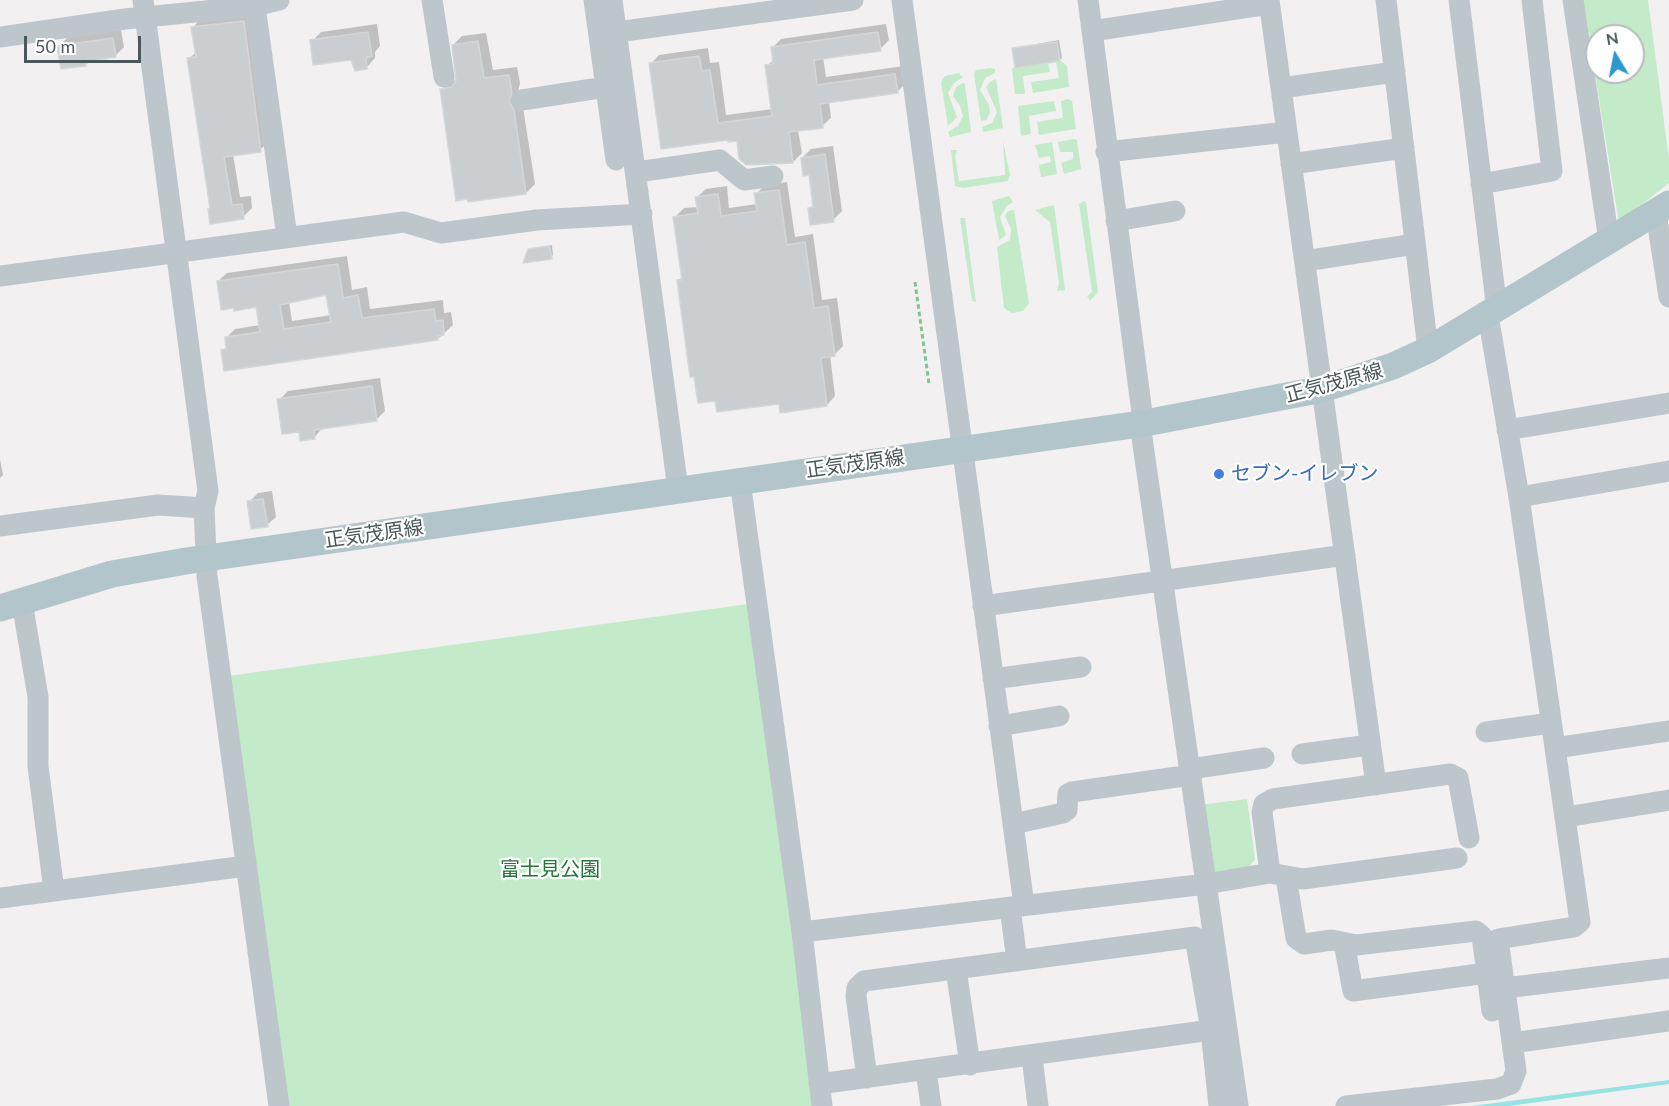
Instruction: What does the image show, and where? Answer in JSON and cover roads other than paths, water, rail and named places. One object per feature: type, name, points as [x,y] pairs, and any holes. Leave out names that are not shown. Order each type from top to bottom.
[{"type":"main road","name":"正気茂原線","points":[[11,605],[112,574],[207,558],[1140,424],[1323,389],[1384,370],[1428,350],[1493,313],[1664,207]]},
{"type":"street","points":[[0,37],[144,9],[255,6],[279,0]]},
{"type":"street","points":[[432,0],[444,77]]},
{"type":"street","points":[[594,0],[616,160]]},
{"type":"street","points":[[612,0],[678,489]]},
{"type":"street","points":[[617,32],[777,5],[854,0]]},
{"type":"street","points":[[902,0],[1013,824],[1017,961]]},
{"type":"street","points":[[1088,0],[1106,152],[1142,412],[1140,424],[1238,1106]]},
{"type":"street","points":[[1386,0],[1428,350]]},
{"type":"street","points":[[1346,1106],[1505,1087],[1511,1084],[1516,1071],[1498,939],[1574,927],[1580,922],[1507,429],[1459,0]]},
{"type":"street","points":[[1481,184],[1552,171],[1532,0]]},
{"type":"street","points":[[1573,0],[1609,242]]},
{"type":"street","points":[[1092,31],[1269,2],[1376,785]]},
{"type":"street","points":[[255,6],[287,237]]},
{"type":"street","points":[[144,9],[208,491],[204,508],[209,587],[279,1106]]},
{"type":"street","points":[[1281,88],[1395,72]]},
{"type":"street","points":[[522,100],[606,87]]},
{"type":"street","points":[[1106,152],[1287,132]]},
{"type":"street","points":[[1292,164],[1404,148]]},
{"type":"street","points":[[637,172],[720,160],[744,180],[772,176]]},
{"type":"street","points":[[1664,207],[1669,297]]},
{"type":"street","points":[[1116,221],[1175,211]]},
{"type":"street","points":[[0,276],[404,222],[441,233],[537,220],[642,214]]},
{"type":"street","points":[[1305,261],[1415,244]]},
{"type":"street","points":[[1507,429],[1669,403]]},
{"type":"street","points":[[1519,498],[1669,471]]},
{"type":"street","points":[[740,481],[802,932],[822,1106]]},
{"type":"street","points":[[0,526],[158,505],[204,508]]},
{"type":"street","points":[[983,606],[1345,555]]},
{"type":"street","points":[[11,605],[38,697],[38,766],[54,891]]},
{"type":"street","points":[[993,679],[1081,667]]},
{"type":"street","points":[[999,726],[1059,716]]},
{"type":"street","points":[[1486,732],[1551,723]]},
{"type":"street","points":[[1555,748],[1669,730]]},
{"type":"street","points":[[1302,754],[1369,745]]},
{"type":"street","points":[[1013,824],[1063,813],[1067,810],[1068,794],[1072,792],[1264,758]]},
{"type":"street","points":[[1469,838],[1458,778],[1450,774],[1273,799],[1264,804],[1262,812],[1296,938],[1304,944],[1332,940],[1356,945],[1476,931],[1482,936],[1492,1011]]},
{"type":"street","points":[[1566,817],[1669,800]]},
{"type":"street","points":[[802,932],[1278,875],[1303,879],[1457,858]]},
{"type":"street","points":[[0,898],[246,866]]},
{"type":"street","points":[[867,1078],[856,996],[857,988],[864,981],[1195,937],[1211,1030],[1219,1106]]},
{"type":"street","points":[[1344,943],[1353,991],[1487,973]]},
{"type":"street","points":[[1505,988],[1669,968]]},
{"type":"street","points":[[956,969],[970,1065]]},
{"type":"street","points":[[1512,1043],[1669,1021]]},
{"type":"street","points":[[819,1084],[1032,1057],[1211,1030]]},
{"type":"street","points":[[1032,1057],[1038,1106]]},
{"type":"street","points":[[926,1071],[931,1106]]},
{"type":"water","points":[[1669,1080],[1669,1084],[1509,1106],[1472,1106]]},
{"type":"place","name":"セブン-イレブン","points":[[1219,474]]},
{"type":"park label","name":"富士見公園","points":[[550,870]]}]
